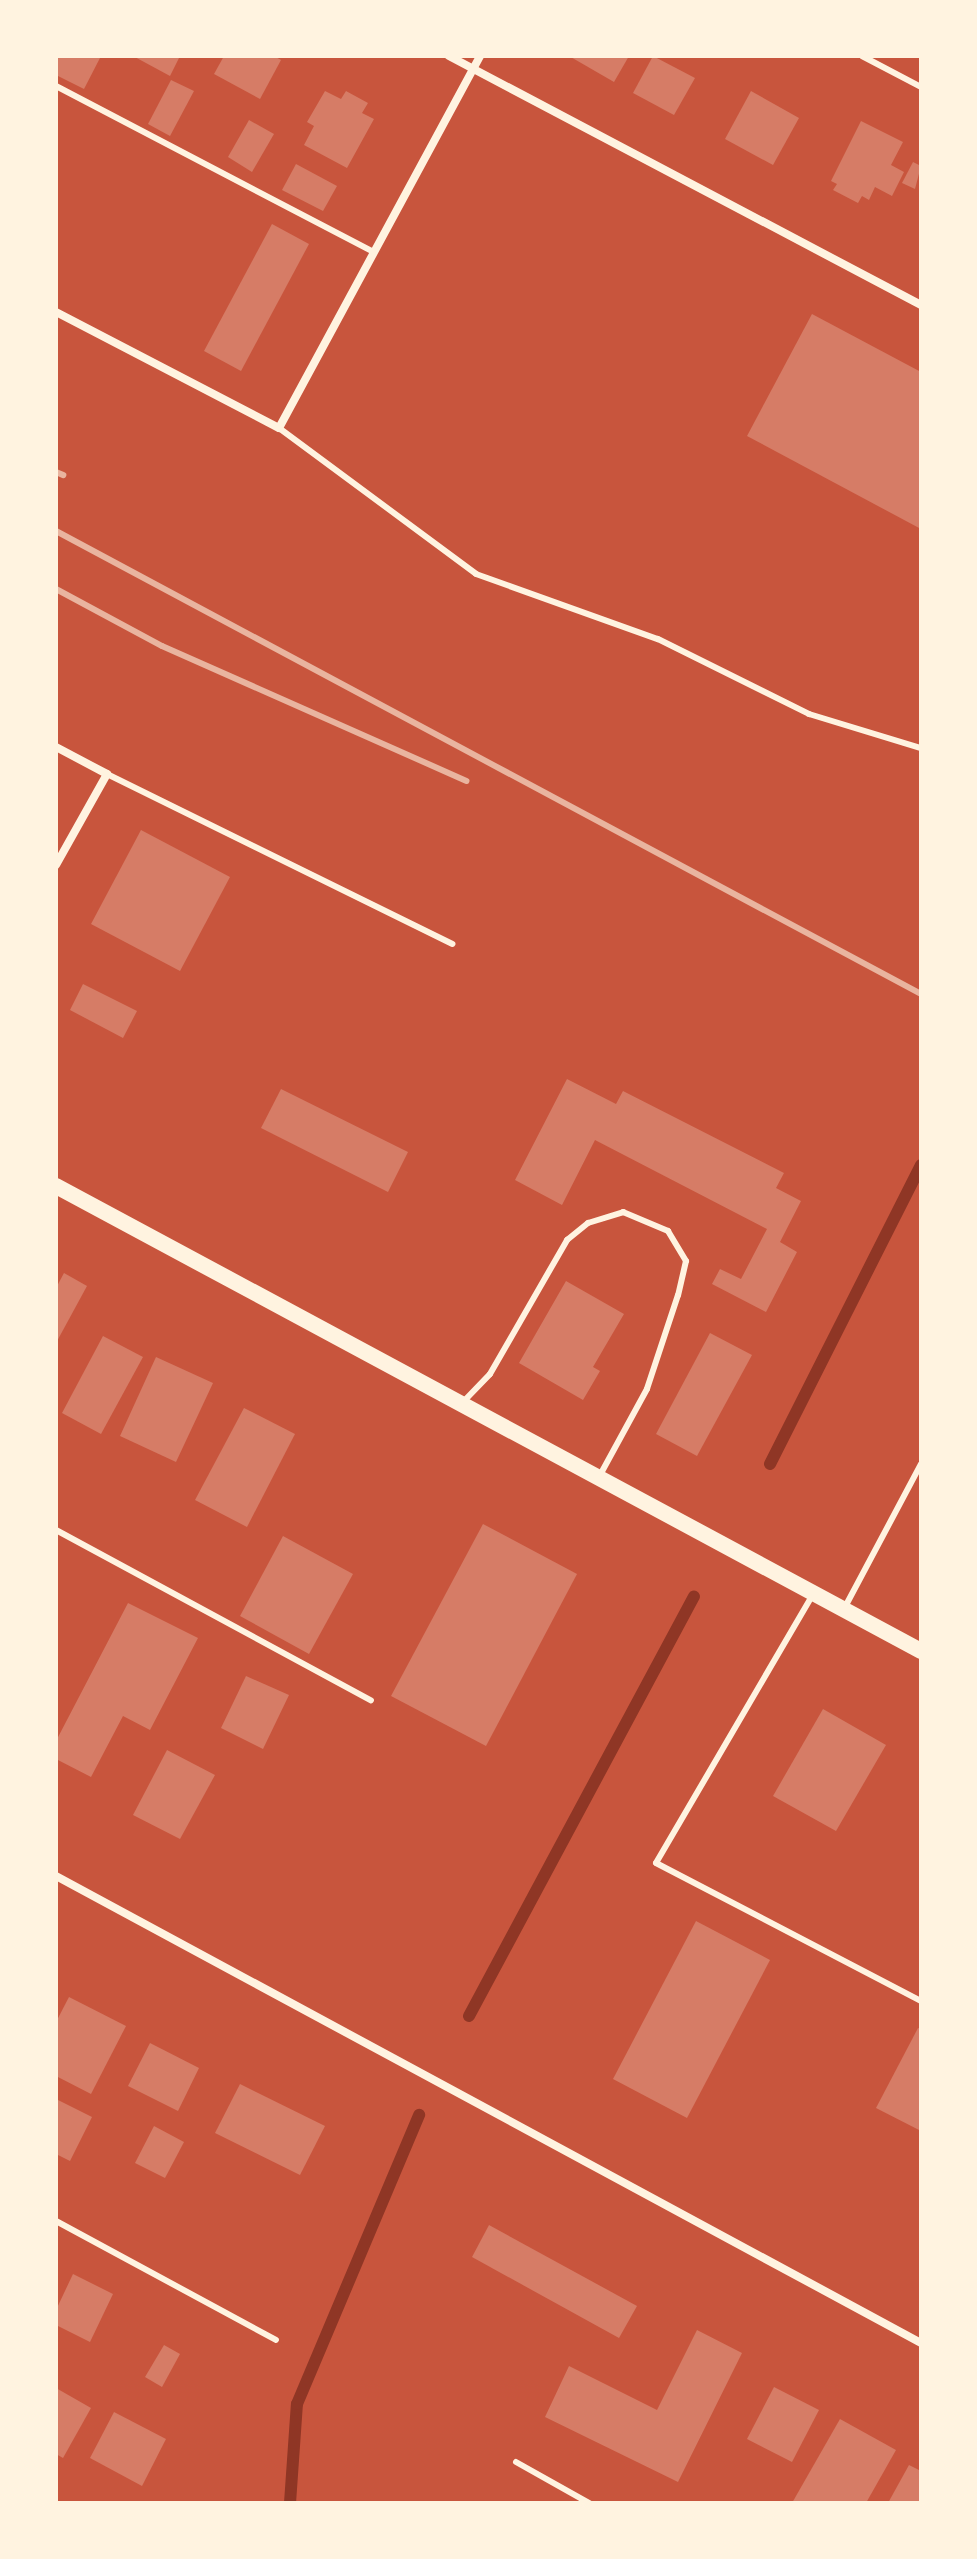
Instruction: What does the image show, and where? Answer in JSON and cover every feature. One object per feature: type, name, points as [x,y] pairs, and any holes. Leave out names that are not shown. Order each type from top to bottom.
[{"type":"main road","points":[[56,1186],[921,1651]]},
{"type":"street","points":[[449,56],[921,305]]},
{"type":"street","points":[[56,312],[279,428],[480,56]]},
{"type":"street","points":[[56,747],[107,774],[56,865]]},
{"type":"street","points":[[56,1876],[921,2343]]},
{"type":"lane","points":[[862,56],[921,87]]},
{"type":"lane","points":[[56,86],[372,251]]},
{"type":"lane","points":[[279,428],[476,574],[658,639],[809,714],[921,748]]},
{"type":"lane","points":[[107,774],[452,944]]},
{"type":"lane","points":[[461,1404],[490,1374],[567,1240],[588,1223],[623,1212],[668,1231],[686,1261],[678,1295],[647,1389],[598,1478]]},
{"type":"lane","points":[[844,1610],[921,1464]]},
{"type":"lane","points":[[56,1530],[371,1700]]},
{"type":"lane","points":[[813,1595],[656,1863],[921,2001]]},
{"type":"lane","points":[[56,2221],[276,2340]]},
{"type":"lane","points":[[516,2462],[589,2503]]},
{"type":"building","points":[[56,56],[101,56],[84,89],[56,75]]},
{"type":"building","points":[[133,56],[180,56],[170,76]]},
{"type":"building","points":[[224,56],[274,56],[281,60],[260,99],[214,74]]},
{"type":"building","points":[[569,56],[629,56],[614,82]]},
{"type":"building","points":[[653,56],[695,78],[674,115],[633,93]]},
{"type":"building","points":[[171,80],[194,91],[170,136],[148,124]]},
{"type":"building","points":[[325,91],[341,99],[346,91],[368,103],[362,113],[374,119],[347,168],[304,145],[314,126],[307,122]]},
{"type":"building","points":[[751,91],[799,118],[773,165],[725,139]]},
{"type":"building","points":[[249,120],[274,134],[252,172],[228,157]]},
{"type":"building","points":[[861,121],[903,142],[891,165],[904,172],[892,196],[875,187],[869,200],[862,196],[858,203],[833,190],[837,184],[831,181]]},
{"type":"building","points":[[913,162],[921,166],[915,189],[902,183]]},
{"type":"building","points":[[296,164],[337,186],[323,211],[282,190]]},
{"type":"building","points":[[272,224],[309,244],[241,371],[204,351]]},
{"type":"building","points":[[812,314],[921,372],[921,529],[747,436]]},
{"type":"building","points":[[141,830],[230,877],[180,971],[91,924]]},
{"type":"building","points":[[83,984],[137,1011],[123,1038],[70,1010]]},
{"type":"building","points":[[567,1079],[616,1104],[623,1091],[784,1173],[776,1188],[801,1201],[780,1242],[797,1252],[766,1312],[712,1284],[720,1269],[741,1279],[767,1229],[595,1140],[562,1205],[515,1180]]},
{"type":"building","points":[[281,1089],[408,1152],[388,1192],[261,1128]]},
{"type":"building","points":[[64,1273],[87,1286],[56,1343],[56,1288]]},
{"type":"building","points":[[566,1281],[624,1314],[593,1367],[600,1371],[583,1400],[519,1363]]},
{"type":"building","points":[[710,1333],[752,1355],[697,1456],[656,1434]]},
{"type":"building","points":[[103,1336],[143,1357],[101,1434],[62,1413]]},
{"type":"building","points":[[156,1357],[213,1383],[176,1462],[120,1436]]},
{"type":"building","points":[[244,1408],[295,1434],[247,1527],[195,1500]]},
{"type":"building","points":[[483,1524],[577,1574],[486,1746],[391,1696]]},
{"type":"building","points":[[283,1536],[353,1574],[309,1654],[240,1616]]},
{"type":"building","points":[[128,1603],[198,1638],[150,1730],[123,1716],[91,1777],[56,1759],[56,1741]]},
{"type":"building","points":[[246,1676],[289,1695],[263,1749],[221,1728]]},
{"type":"building","points":[[823,1709],[886,1745],[836,1831],[773,1796]]},
{"type":"building","points":[[167,1750],[215,1775],[180,1839],[133,1815]]},
{"type":"building","points":[[696,1921],[770,1960],[687,2118],[613,2079]]},
{"type":"building","points":[[69,1997],[126,2026],[91,2094],[56,2076],[56,2022]]},
{"type":"building","points":[[918,2028],[921,2029],[921,2131],[876,2108]]},
{"type":"building","points":[[150,2043],[199,2068],[178,2111],[128,2086]]},
{"type":"building","points":[[240,2084],[325,2126],[300,2175],[215,2133]]},
{"type":"building","points":[[56,2099],[92,2117],[70,2161],[56,2154]]},
{"type":"building","points":[[154,2126],[184,2142],[165,2178],[135,2163]]},
{"type":"building","points":[[489,2225],[637,2306],[619,2338],[472,2257]]},
{"type":"building","points":[[73,2274],[113,2294],[90,2342],[56,2325],[56,2310]]},
{"type":"building","points":[[697,2330],[742,2353],[678,2482],[545,2417],[569,2366],[657,2410]]},
{"type":"building","points":[[164,2345],[180,2354],[162,2387],[145,2377]]},
{"type":"building","points":[[774,2387],[819,2410],[792,2462],[747,2439]]},
{"type":"building","points":[[56,2388],[91,2408],[63,2458],[56,2454]]},
{"type":"building","points":[[114,2412],[166,2439],[142,2486],[90,2458]]},
{"type":"building","points":[[840,2419],[896,2450],[866,2503],[792,2503]]},
{"type":"building","points":[[909,2465],[921,2471],[921,2503],[888,2503]]},
{"type":"waterway","points":[[770,1464],[921,1165]]},
{"type":"waterway","points":[[469,2016],[694,1597]]},
{"type":"waterway","points":[[290,2503],[297,2404],[419,2115]]},
{"type":"railway","points":[[56,472],[63,475]]},
{"type":"railway","points":[[56,531],[921,994]]},
{"type":"railway","points":[[56,589],[162,646],[466,781]]}]
